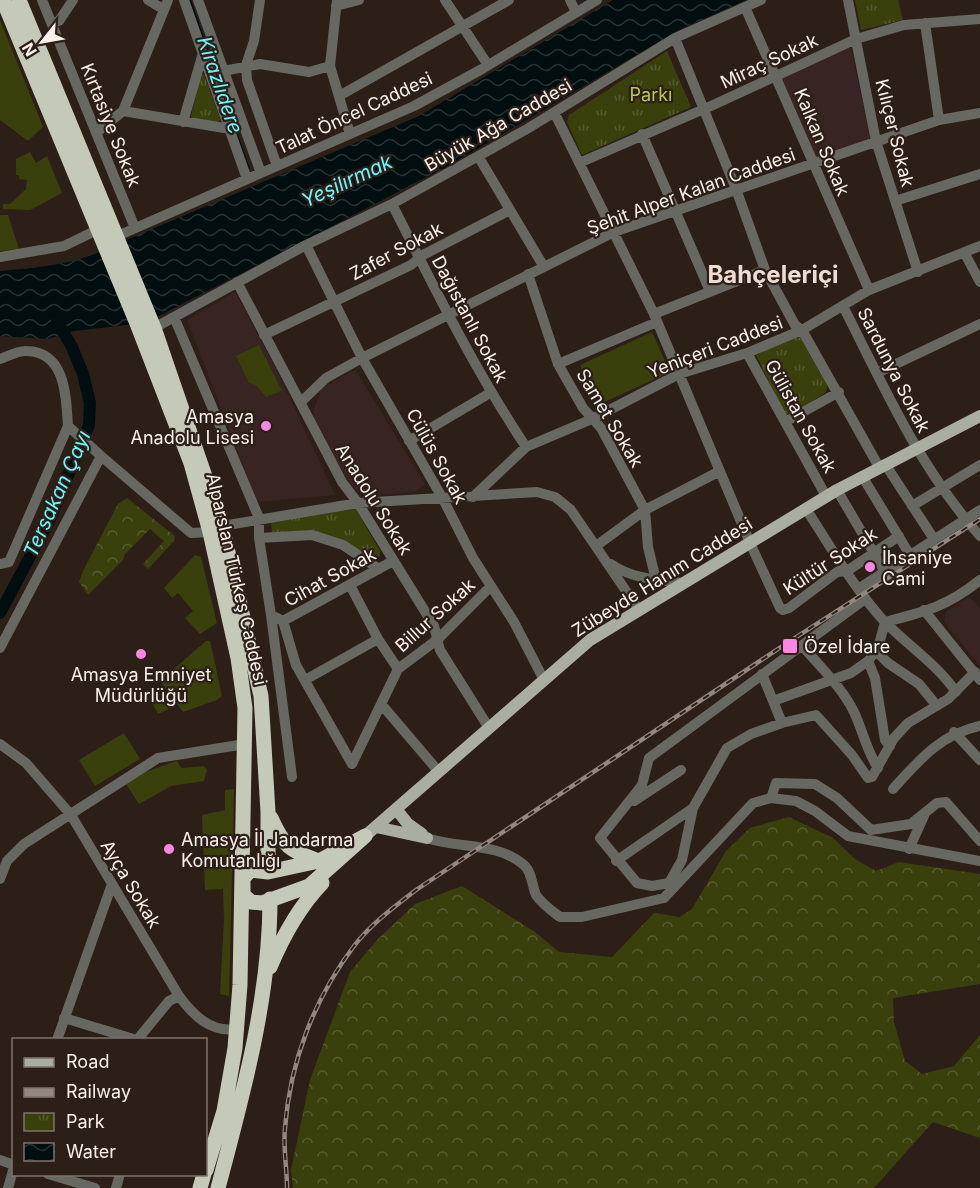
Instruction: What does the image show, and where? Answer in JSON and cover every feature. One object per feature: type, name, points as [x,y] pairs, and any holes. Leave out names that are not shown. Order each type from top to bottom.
[{"type":"highway","points":[[3,0],[98,230],[112,242]]},
{"type":"highway","points":[[19,0],[112,242]]},
{"type":"highway","name":"Alparslan Türkeş Caddesi","points":[[112,242],[148,325],[191,463],[216,529],[261,696],[268,812],[268,872]]},
{"type":"highway","name":"Alparslan Türkeş Caddesi","points":[[207,1156],[209,1140],[224,1111],[236,1029],[245,744],[245,708],[216,529]]},
{"type":"highway","points":[[268,812],[280,838],[293,852],[319,861]]},
{"type":"highway","points":[[371,832],[309,886],[262,903],[251,902],[243,895],[241,887],[243,878],[251,870],[268,872],[319,861],[371,832]]},
{"type":"highway","points":[[263,986],[281,941],[309,897],[371,832]]},
{"type":"highway","points":[[218,1188],[242,1098],[263,986],[270,899],[276,887],[268,872]]},
{"type":"main road","name":"Zübeyde Hanım Caddesi","points":[[371,832],[590,640],[832,493],[980,416]]},
{"type":"main road","points":[[396,809],[408,824],[428,838]]},
{"type":"main road","points":[[371,832],[428,838]]},
{"type":"street","name":"Kırtasiye Sokak","points":[[42,0],[135,228]]},
{"type":"street","points":[[52,23],[59,21],[74,0]]},
{"type":"street","points":[[96,133],[123,111],[166,4],[148,0]]},
{"type":"street","points":[[184,0],[248,179]]},
{"type":"street","points":[[198,0],[261,173]]},
{"type":"street","points":[[260,0],[254,40],[246,65],[247,80],[277,166]]},
{"type":"street","points":[[351,134],[330,66],[337,3],[359,0]]},
{"type":"street","points":[[445,0],[488,65]]},
{"type":"street","points":[[339,96],[509,0]]},
{"type":"street","points":[[570,0],[576,12]]},
{"type":"street","name":"Talat Öncel Caddesi","points":[[112,242],[135,228],[414,106],[597,0]]},
{"type":"street","name":"Büyük Ağa Caddesi","points":[[148,325],[174,317],[306,245],[392,204],[555,114],[675,38],[761,0]]},
{"type":"street","name":"Kılıçer Sokak","points":[[848,0],[876,141],[918,272]]},
{"type":"street","name":"Kalkan Sokak","points":[[745,8],[869,291]]},
{"type":"street","name":"Miraç Sokak","points":[[579,163],[642,134],[705,109],[856,39],[904,25],[980,19]]},
{"type":"street","points":[[926,23],[939,120]]},
{"type":"street","points":[[675,38],[705,109],[765,270],[795,325],[802,330],[882,466],[934,539]]},
{"type":"street","points":[[183,122],[203,53]]},
{"type":"street","points":[[223,71],[260,64],[309,72],[330,66]]},
{"type":"street","points":[[123,111],[230,129]]},
{"type":"street","name":"Şehit Alper Kalan Caddesi","points":[[301,402],[326,378],[362,358],[614,232],[736,189],[814,165],[939,120],[980,113]]},
{"type":"street","points":[[555,114],[656,318],[750,543]]},
{"type":"street","points":[[642,134],[710,291]]},
{"type":"street","points":[[478,156],[544,267]]},
{"type":"street","points":[[895,201],[980,174]]},
{"type":"street","name":"Dağıstanlı Sokak","points":[[392,204],[447,315],[490,393],[526,447]]},
{"type":"street","name":"Zafer Sokak","points":[[264,335],[411,265],[419,258],[510,210]]},
{"type":"street","points":[[0,257],[64,246],[98,230]]},
{"type":"street","name":"Cülüs Sokak","points":[[306,245],[362,358],[491,586],[514,622],[544,680]]},
{"type":"street","name":"Yeniçeri Caddesi","points":[[474,497],[526,447],[592,419],[679,374],[747,353],[802,330],[869,291],[980,246]]},
{"type":"street","points":[[965,254],[980,282]]},
{"type":"street","points":[[558,363],[710,291],[765,270]]},
{"type":"street","name":"Samet Sokak","points":[[528,274],[558,363],[592,419],[601,428],[645,510],[648,547],[656,580]]},
{"type":"street","name":"Anadolu Sokak","points":[[237,282],[342,482],[358,503],[434,626],[440,650],[489,728]]},
{"type":"street","name":"Sardunya Sokak","points":[[843,306],[916,449],[965,520],[980,536]]},
{"type":"street","points":[[174,317],[260,518],[259,538],[292,777]]},
{"type":"street","points":[[878,373],[980,324]]},
{"type":"street","points":[[0,359],[26,350],[46,354],[56,366],[65,387],[71,429],[9,562],[0,564]]},
{"type":"street","name":"Gülistan Sokak","points":[[747,353],[785,422],[885,572]]},
{"type":"street","points":[[785,422],[839,392]]},
{"type":"street","points":[[409,441],[490,393]]},
{"type":"street","points":[[71,429],[191,533],[260,518],[358,503],[537,492],[555,497],[571,510],[639,610]]},
{"type":"street","points":[[0,648],[97,452]]},
{"type":"street","points":[[912,506],[980,465]]},
{"type":"street","points":[[596,546],[645,510],[720,471]]},
{"type":"street","points":[[862,476],[910,555]]},
{"type":"street","points":[[806,509],[865,599],[885,622],[946,677],[956,692]]},
{"type":"street","points":[[858,589],[980,510]]},
{"type":"street","points":[[259,538],[312,535],[343,545],[379,568]]},
{"type":"street","name":"Kültür Sokak","points":[[750,543],[783,610],[837,572],[847,571],[899,536]]},
{"type":"street","name":"Cihat Sokak","points":[[283,621],[393,561]]},
{"type":"street","points":[[606,561],[620,571],[656,580],[683,583]]},
{"type":"street","points":[[885,622],[956,599],[980,580]]},
{"type":"street","points":[[350,585],[378,639],[398,669]]},
{"type":"street","name":"Billur Sokak","points":[[305,680],[352,764],[398,669],[438,639],[491,586]]},
{"type":"street","points":[[669,883],[652,886],[637,883],[616,861],[600,838],[628,806],[642,785],[649,758],[865,599]]},
{"type":"street","points":[[664,898],[669,883],[682,860],[693,808],[727,748],[751,734],[782,723],[816,716],[852,755],[868,778],[874,777],[890,746],[908,723],[937,706],[977,676],[924,610]]},
{"type":"street","points":[[271,615],[283,621],[296,665],[305,680],[378,639]]},
{"type":"street","points":[[773,701],[851,673],[868,661],[876,651],[885,622]]},
{"type":"street","points":[[802,645],[832,680],[854,712],[867,752],[878,768]]},
{"type":"street","points":[[876,651],[888,663],[919,684],[937,706]]},
{"type":"street","points":[[868,661],[874,676],[885,740],[890,746]]},
{"type":"street","points":[[874,676],[888,663]]},
{"type":"street","points":[[762,674],[782,723]]},
{"type":"street","points":[[382,705],[439,772]]},
{"type":"street","points":[[893,789],[935,746],[954,732],[980,726]]},
{"type":"street","points":[[954,732],[980,760]]},
{"type":"street","name":"Ayça Sokak","points":[[0,744],[26,763],[71,815],[179,996],[194,1016],[225,1031],[236,1029]]},
{"type":"street","points":[[0,879],[4,860],[24,844],[158,758],[245,744]]},
{"type":"street","points":[[628,806],[681,770]]},
{"type":"street","points":[[771,798],[776,783],[815,784],[837,798],[871,830],[911,824],[937,803],[946,802],[980,841]]},
{"type":"street","points":[[428,838],[442,843],[488,848],[517,860],[527,867],[537,896],[560,917],[582,917],[664,898],[753,804],[771,798],[796,801],[815,811],[848,836],[980,861]]},
{"type":"street","points":[[616,861],[693,808]]},
{"type":"street","points":[[909,849],[918,825],[929,809]]},
{"type":"street","points":[[58,1038],[112,884]]},
{"type":"street","points":[[139,1038],[169,1001],[179,996]]},
{"type":"street","points":[[64,1018],[130,1038]]},
{"type":"street","points":[[8,1188],[12,1173]]},
{"type":"street","points":[[55,1176],[94,1188]]},
{"type":"shaded area","points":[[850,44],[870,138],[817,160],[780,77]]},
{"type":"shaded area","name":"Amasya Anadolu Lisesi","points":[[235,292],[275,367],[335,495],[257,502],[187,320]]},
{"type":"shaded area","points":[[355,369],[425,484],[415,492],[366,496],[354,488],[315,429],[313,412],[321,389]]},
{"type":"shaded area","points":[[969,597],[980,608],[980,666],[944,622],[946,612]]},
{"type":"green space","points":[[855,0],[898,0],[903,20],[861,30]]},
{"type":"green space","points":[[0,20],[43,127],[28,141],[0,120]]},
{"type":"green space","name":"Parkı","points":[[667,51],[691,107],[582,155],[567,122],[569,115]]},
{"type":"green space","points":[[204,74],[220,119],[218,125],[190,121],[201,75]]},
{"type":"green space","points":[[30,152],[36,163],[47,156],[62,193],[30,210],[3,209],[3,204],[10,204],[26,189],[27,180],[19,179],[19,175],[16,175],[16,159]]},
{"type":"green space","points":[[0,215],[8,215],[19,249],[0,251]]},
{"type":"green space","points":[[652,332],[670,372],[598,405],[580,365]]},
{"type":"green space","points":[[795,337],[803,338],[828,384],[826,392],[792,414],[785,414],[756,355]]},
{"type":"green space","points":[[259,345],[282,391],[266,397],[256,385],[249,383],[236,356]]},
{"type":"green space","points":[[127,498],[175,536],[174,541],[148,569],[143,564],[164,541],[150,529],[88,595],[79,582],[83,571],[118,504]]},
{"type":"green space","points":[[355,508],[380,551],[380,556],[371,561],[345,542],[272,532],[271,522]]},
{"type":"green space","points":[[195,555],[201,557],[217,623],[200,634],[185,618],[193,611],[178,593],[172,598],[164,588]]},
{"type":"green space","points":[[206,641],[210,641],[222,696],[217,700],[183,712],[160,681]]},
{"type":"green space","points":[[156,686],[173,707],[158,714],[146,691]]},
{"type":"green space","points":[[124,733],[140,759],[95,786],[79,760]]},
{"type":"green space","points":[[177,761],[181,768],[204,766],[207,770],[204,781],[171,786],[139,804],[126,784],[145,772]]},
{"type":"green space","points":[[234,789],[229,996],[220,994],[224,920],[223,889],[205,890],[202,815],[225,810],[225,790]]},
{"type":"green space","points":[[789,817],[833,838],[855,859],[876,871],[899,862],[980,874],[980,984],[893,998],[894,1022],[905,1061],[922,1074],[954,1066],[980,1035],[980,1138],[933,1122],[874,1188],[293,1188],[291,1170],[310,1080],[350,972],[377,940],[415,904],[462,886],[535,932],[559,952],[612,957],[654,913],[680,917],[692,909],[726,851],[750,828]]},
{"type":"water","name":"Yeşilırmak","points":[[613,0],[746,0],[679,30],[448,166],[159,316],[126,325],[74,331],[48,339],[0,336],[0,271],[65,263],[95,254],[419,116]]},
{"type":"waterway","name":"Kirazlıdere","points":[[190,0],[249,169]]},
{"type":"waterway","name":"Tersakan Çayı","points":[[0,613],[50,519],[89,425],[90,403],[83,374],[72,347],[57,321]]},
{"type":"railway","points":[[287,1188],[285,1128],[298,1055],[327,988],[354,946],[375,923],[416,890],[787,643],[980,519]]},
{"type":"place","name":"Amasya Anadolu Lisesi","points":[[266,426]]},
{"type":"place","name":"İhsaniye Cami","points":[[870,567]]},
{"type":"place","name":"Özel İdare","points":[[790,646]]},
{"type":"place","name":"Amasya Emniyet Müdürlüğü","points":[[141,654]]},
{"type":"place","name":"Amasya İl Jandarma Komutanlığı","points":[[169,849]]},
{"type":"district","name":"Bahçeleriçi","points":[[773,274]]}]
